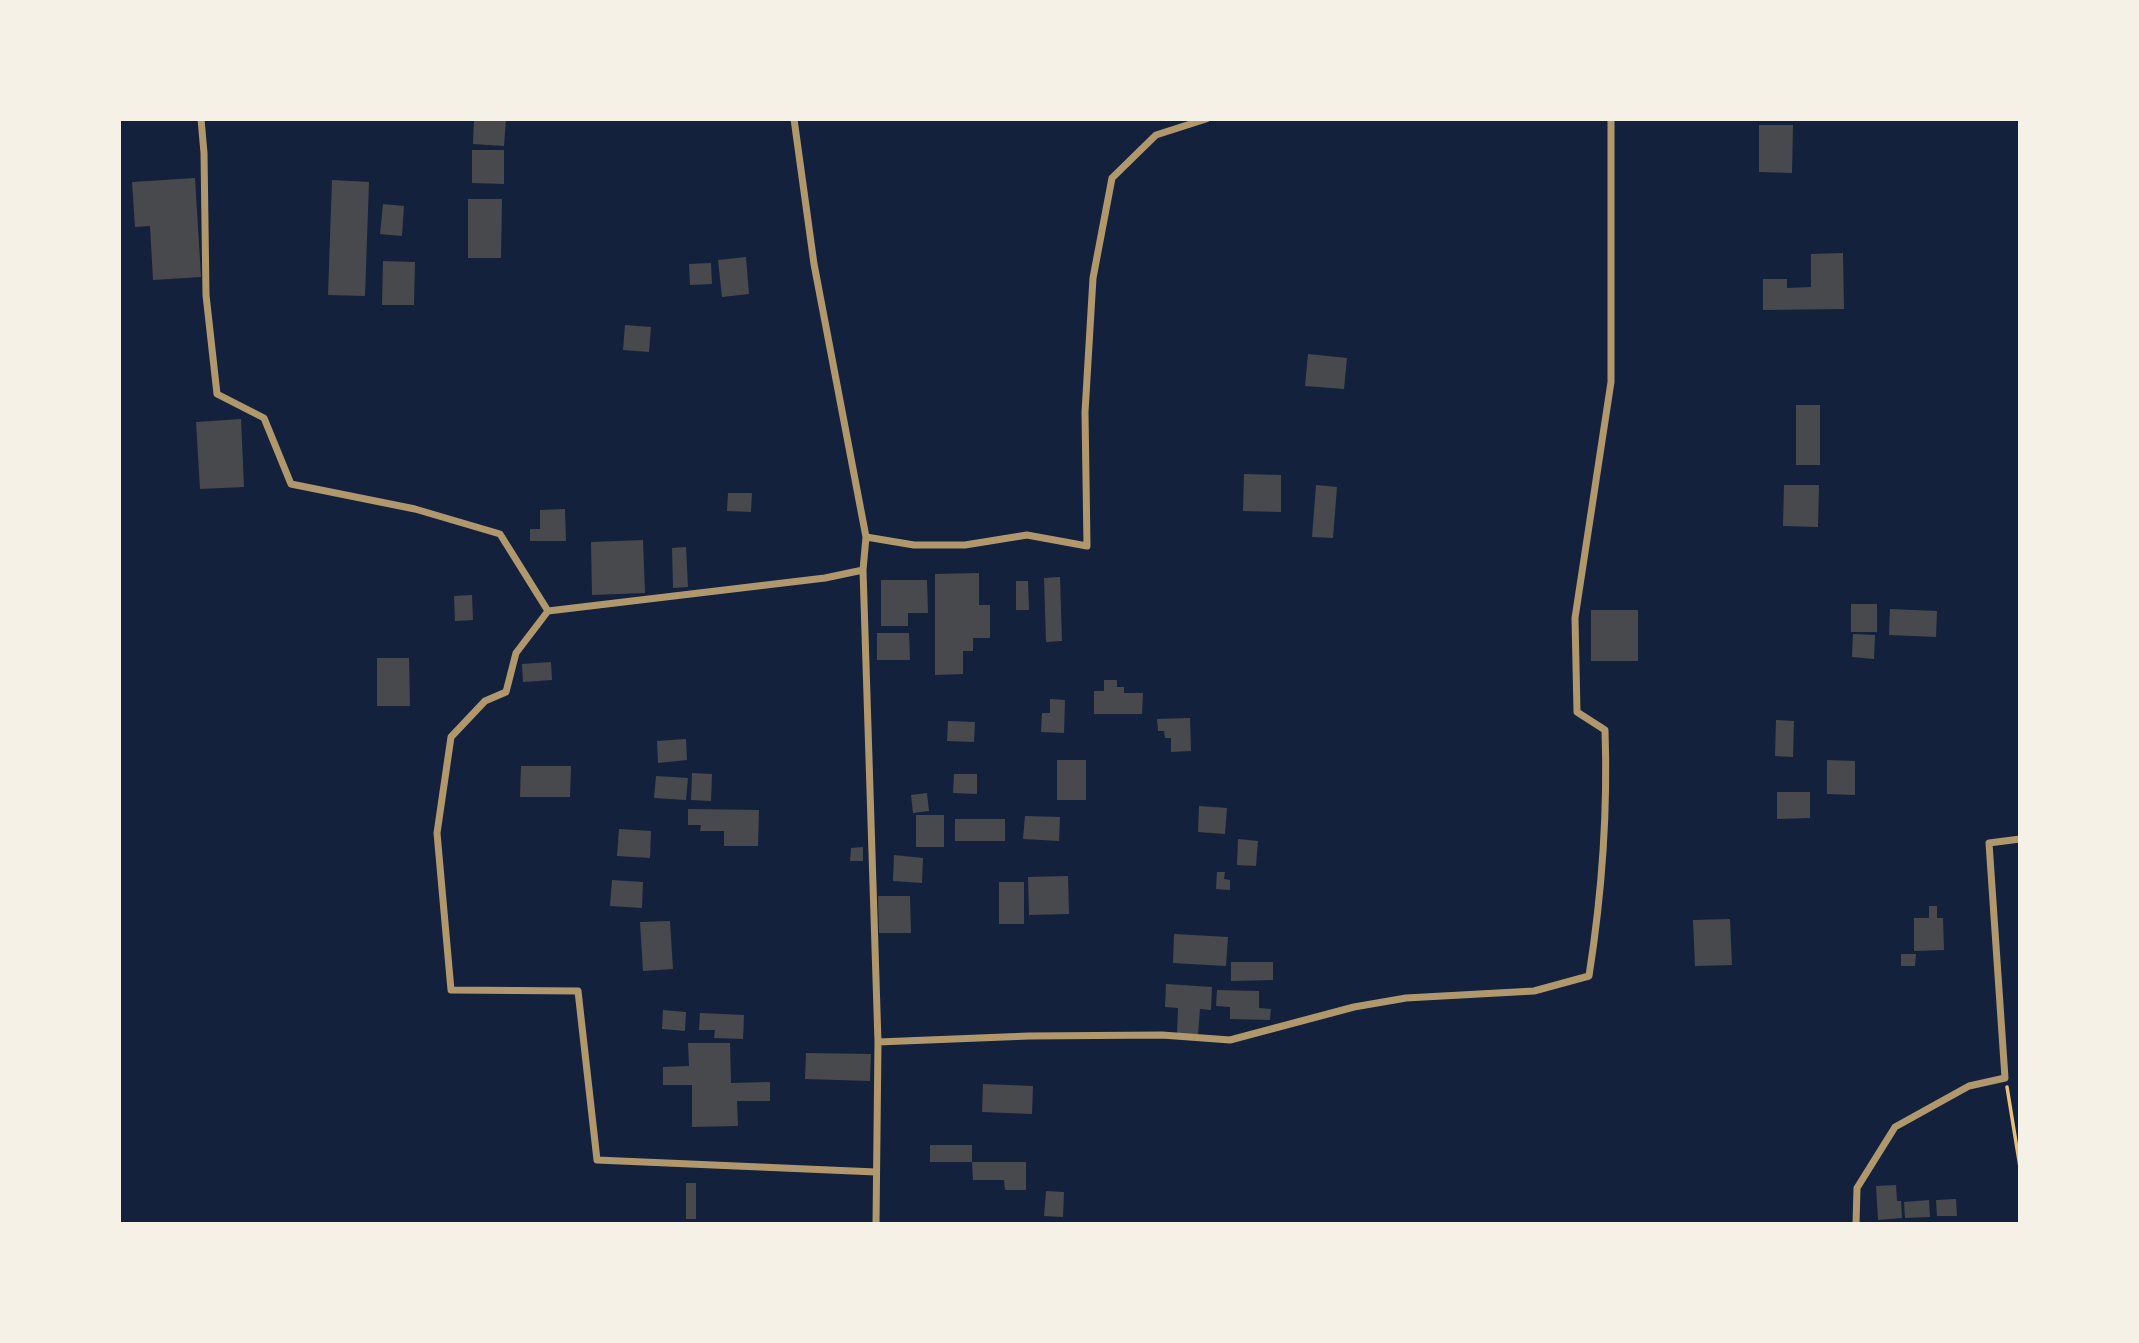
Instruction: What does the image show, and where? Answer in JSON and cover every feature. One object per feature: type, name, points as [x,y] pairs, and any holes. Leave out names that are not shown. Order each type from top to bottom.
[{"type":"street","points":[[201,119],[206,295],[217,394],[264,418],[291,484],[415,509],[500,534],[548,611]]},
{"type":"street","points":[[794,119],[814,264],[866,537],[863,570],[878,1042],[876,1224]]},
{"type":"street","points":[[866,537],[914,545],[953,545],[1027,535],[1087,546],[1085,412],[1093,278],[1112,178],[1156,135],[1206,119]]},
{"type":"street","points":[[878,1042],[1148,1035],[1230,1040],[1354,1007],[1406,998],[1534,991],[1589,976],[1601,900],[1607,808],[1605,730],[1577,712],[1575,618],[1611,382],[1611,119]]},
{"type":"street","points":[[863,570],[825,578],[548,611],[516,653],[506,692],[485,701],[451,737],[437,833],[451,990],[578,991],[597,1160],[876,1172]]},
{"type":"street","points":[[1856,1224],[1857,1188],[1895,1127],[1969,1086],[2005,1078],[1989,843],[2020,839]]},
{"type":"path","points":[[2005,1078],[2020,1167]]},
{"type":"building","points":[[474,119],[506,119],[504,146],[473,144]]},
{"type":"building","points":[[1759,125],[1793,125],[1792,173],[1759,172]]},
{"type":"building","points":[[472,150],[504,150],[504,184],[472,183]]},
{"type":"building","points":[[195,178],[201,277],[153,280],[150,226],[135,227],[132,182]]},
{"type":"building","points":[[332,180],[369,182],[365,296],[328,295]]},
{"type":"building","points":[[468,199],[502,199],[501,258],[468,258]]},
{"type":"building","points":[[383,204],[404,206],[402,236],[380,234]]},
{"type":"building","points":[[1843,253],[1844,309],[1763,310],[1763,279],[1787,279],[1787,288],[1811,287],[1811,254]]},
{"type":"building","points":[[746,257],[749,294],[722,297],[718,260]]},
{"type":"building","points":[[383,261],[415,262],[414,305],[382,305]]},
{"type":"building","points":[[711,263],[712,284],[690,285],[689,264]]},
{"type":"building","points":[[625,325],[651,327],[649,352],[623,350]]},
{"type":"building","points":[[1308,354],[1347,358],[1344,389],[1305,386]]},
{"type":"building","points":[[1796,405],[1820,405],[1820,465],[1796,465]]},
{"type":"building","points":[[241,419],[244,487],[200,489],[196,422]]},
{"type":"building","points":[[1244,474],[1281,475],[1281,512],[1243,511]]},
{"type":"building","points":[[1316,485],[1337,487],[1333,538],[1312,537]]},
{"type":"building","points":[[1784,485],[1819,485],[1818,527],[1783,526]]},
{"type":"building","points":[[728,493],[752,493],[751,512],[727,511]]},
{"type":"building","points":[[565,509],[566,541],[530,541],[530,529],[540,529],[540,510]]},
{"type":"building","points":[[643,540],[645,593],[592,595],[591,542]]},
{"type":"building","points":[[686,547],[688,587],[673,588],[672,548]]},
{"type":"building","points":[[979,573],[979,605],[990,605],[990,638],[973,638],[973,651],[963,651],[963,674],[935,675],[935,574]]},
{"type":"building","points":[[1060,577],[1062,641],[1046,642],[1044,578]]},
{"type":"building","points":[[881,580],[927,580],[928,613],[908,613],[908,626],[881,626]]},
{"type":"building","points":[[1016,581],[1028,581],[1029,610],[1016,610]]},
{"type":"building","points":[[472,595],[473,620],[455,621],[454,596]]},
{"type":"building","points":[[1851,604],[1877,604],[1877,632],[1851,632]]},
{"type":"building","points":[[1890,609],[1937,611],[1936,637],[1889,635]]},
{"type":"building","points":[[1591,610],[1638,610],[1638,661],[1591,661]]},
{"type":"building","points":[[877,633],[909,633],[910,660],[877,660]]},
{"type":"building","points":[[1853,634],[1875,635],[1874,659],[1852,657]]},
{"type":"building","points":[[377,658],[409,658],[410,706],[377,706]]},
{"type":"building","points":[[551,662],[552,680],[523,682],[522,664]]},
{"type":"building","points":[[1104,680],[1117,680],[1117,687],[1124,687],[1124,693],[1143,693],[1142,714],[1094,714],[1094,691],[1104,691]]},
{"type":"building","points":[[1050,699],[1065,700],[1064,733],[1041,732],[1042,713],[1050,713]]},
{"type":"building","points":[[1190,718],[1191,751],[1171,752],[1171,738],[1165,738],[1164,731],[1158,731],[1157,719]]},
{"type":"building","points":[[1776,720],[1794,721],[1793,757],[1775,756]]},
{"type":"building","points":[[948,721],[975,722],[974,742],[947,741]]},
{"type":"building","points":[[686,739],[687,760],[658,763],[657,741]]},
{"type":"building","points":[[1057,760],[1086,760],[1086,800],[1057,800]]},
{"type":"building","points":[[1827,760],[1855,761],[1855,795],[1827,794]]},
{"type":"building","points":[[521,766],[571,766],[570,797],[520,797]]},
{"type":"building","points":[[692,773],[712,774],[711,801],[691,800]]},
{"type":"building","points":[[954,774],[977,774],[977,794],[953,793]]},
{"type":"building","points":[[656,776],[688,778],[686,800],[654,798]]},
{"type":"building","points":[[1777,792],[1810,792],[1810,818],[1777,819]]},
{"type":"building","points":[[927,793],[929,811],[913,813],[911,795]]},
{"type":"building","points":[[1199,806],[1227,808],[1225,834],[1198,832]]},
{"type":"building","points":[[688,809],[759,810],[758,846],[724,846],[724,831],[700,831],[701,825],[688,825]]},
{"type":"building","points":[[916,815],[944,815],[944,847],[916,847]]},
{"type":"building","points":[[1025,816],[1060,817],[1059,841],[1023,839]]},
{"type":"building","points":[[955,819],[1005,819],[1005,841],[955,841]]},
{"type":"building","points":[[619,829],[651,831],[650,858],[617,856]]},
{"type":"building","points":[[1238,839],[1258,841],[1256,866],[1237,865]]},
{"type":"building","points":[[863,847],[863,861],[850,861],[851,848]]},
{"type":"building","points":[[894,855],[923,858],[922,883],[893,881]]},
{"type":"building","points":[[1217,872],[1225,872],[1224,879],[1230,880],[1230,890],[1216,889]]},
{"type":"building","points":[[1068,876],[1069,914],[1029,915],[1028,877]]},
{"type":"building","points":[[612,880],[643,882],[642,908],[610,906]]},
{"type":"building","points":[[999,882],[1024,882],[1024,924],[999,924]]},
{"type":"building","points":[[878,896],[910,896],[911,933],[879,933]]},
{"type":"building","points":[[1929,906],[1937,906],[1937,918],[1943,918],[1944,950],[1914,951],[1914,918],[1929,918]]},
{"type":"building","points":[[1730,919],[1732,965],[1695,966],[1693,920]]},
{"type":"building","points":[[670,921],[673,969],[643,971],[640,922]]},
{"type":"building","points":[[1174,934],[1228,937],[1226,966],[1173,963]]},
{"type":"building","points":[[1901,954],[1916,954],[1915,966],[1901,966]]},
{"type":"building","points":[[1231,962],[1273,962],[1273,980],[1231,981]]},
{"type":"building","points":[[1166,984],[1212,987],[1211,1010],[1200,1009],[1198,1035],[1177,1034],[1178,1008],[1165,1007]]},
{"type":"building","points":[[1217,990],[1259,991],[1259,1008],[1271,1009],[1270,1020],[1230,1019],[1230,1007],[1216,1006]]},
{"type":"building","points":[[663,1010],[686,1012],[685,1031],[662,1029]]},
{"type":"building","points":[[700,1013],[744,1015],[743,1039],[714,1038],[715,1030],[699,1030]]},
{"type":"building","points":[[688,1043],[730,1043],[731,1083],[770,1082],[770,1101],[737,1101],[738,1126],[692,1127],[692,1085],[663,1085],[663,1067],[689,1066]]},
{"type":"building","points":[[806,1053],[871,1054],[870,1081],[805,1079]]},
{"type":"building","points":[[983,1084],[1033,1086],[1032,1114],[982,1112]]},
{"type":"building","points":[[930,1145],[972,1145],[972,1162],[930,1162]]},
{"type":"building","points":[[972,1162],[1026,1162],[1026,1190],[1005,1190],[1004,1180],[973,1180]]},
{"type":"building","points":[[686,1183],[696,1183],[696,1219],[686,1219]]},
{"type":"building","points":[[1896,1185],[1902,1218],[1878,1220],[1876,1186]]},
{"type":"building","points":[[1046,1191],[1064,1192],[1063,1217],[1044,1216]]},
{"type":"building","points":[[1956,1199],[1957,1216],[1937,1216],[1936,1200]]},
{"type":"building","points":[[1929,1200],[1930,1217],[1905,1218],[1904,1202]]}]
